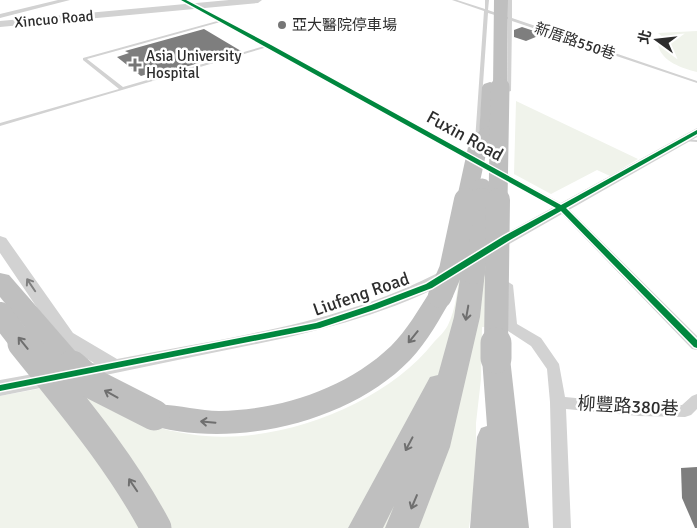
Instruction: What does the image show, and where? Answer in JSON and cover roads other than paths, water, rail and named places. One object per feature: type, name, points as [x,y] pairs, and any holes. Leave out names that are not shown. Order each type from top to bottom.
[{"type":"highway","points":[[402,528],[434,447],[468,308],[488,136],[494,4]]},
{"type":"highway","points":[[487,528],[496,358],[494,4]]},
{"type":"highway","points":[[0,281],[72,366],[93,384],[154,415],[218,423],[256,420],[285,414],[318,404],[357,384],[400,352],[423,325],[440,296],[450,270],[478,146],[488,136]]},
{"type":"highway","points":[[0,314],[110,452],[138,494],[156,528]]},
{"type":"highway","points":[[365,528],[456,354]]},
{"type":"highway","points":[[496,358],[512,528]]},
{"type":"street","points":[[0,16],[67,0]]},
{"type":"street","name":"Fuxin Road","points":[[183,0],[476,159],[562,208],[697,346]]},
{"type":"street","name":"Xincuo Road","points":[[0,24],[258,0]]},
{"type":"street","name":"Liufeng Road","points":[[0,388],[317,326],[374,308],[429,286],[504,235],[562,208],[693,138]]},
{"type":"street","name":"柳豐路380巷","points":[[504,235],[510,326],[536,342],[554,368],[558,402],[639,410],[685,411],[697,400]]},
{"type":"street","points":[[0,241],[66,338],[114,366]]},
{"type":"street","points":[[558,402],[562,528]]},
{"type":"lane","name":"新厝路550巷","points":[[454,0],[494,4],[509,19],[697,82]]},
{"type":"lane","points":[[453,271],[476,159],[494,4],[487,0]]},
{"type":"lane","points":[[508,98],[510,0]]},
{"type":"lane","points":[[122,88],[84,59],[222,21]]},
{"type":"lane","points":[[0,125],[269,46]]},
{"type":"place","name":"亞大醫院停車場","points":[[282,25]]},
{"type":"place","name":"Asia University Hospital","points":[[135,65]]}]
